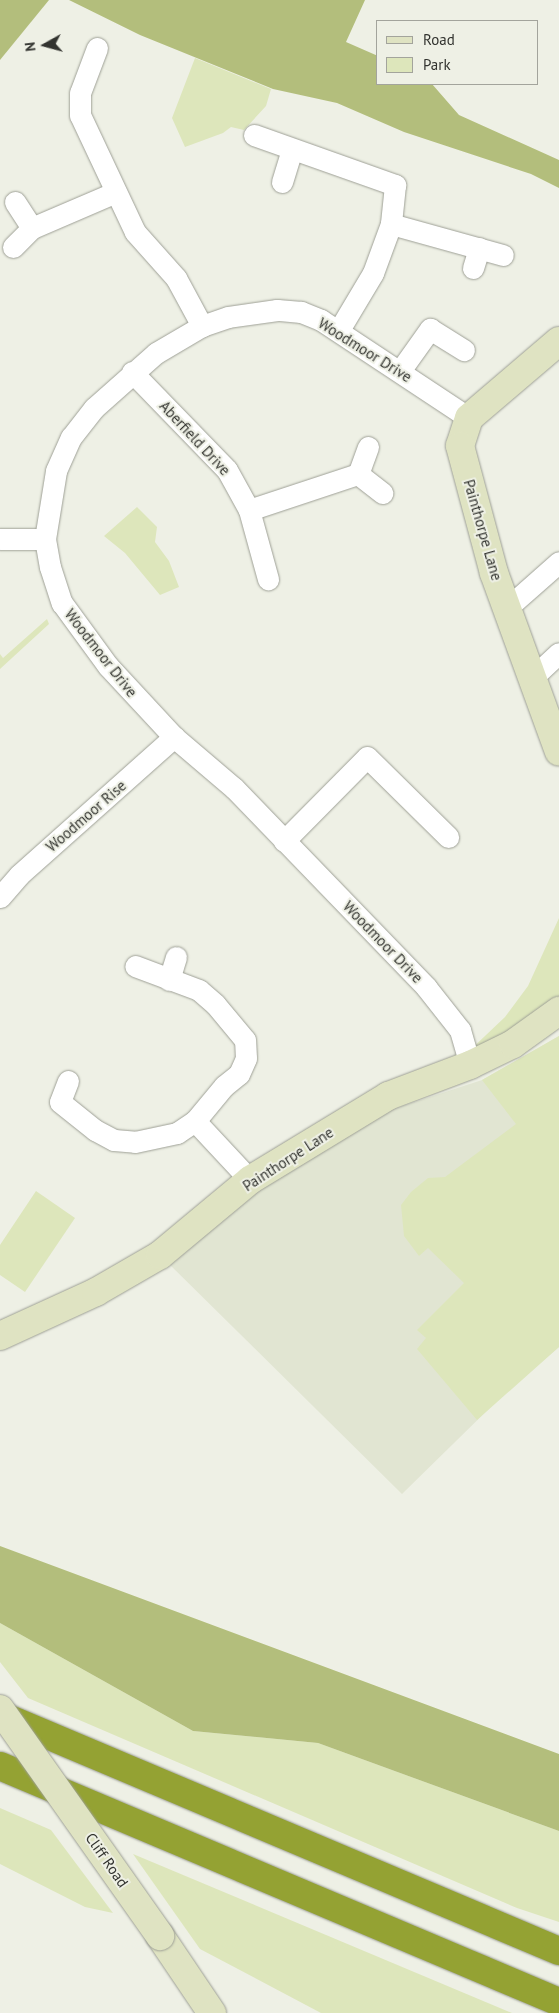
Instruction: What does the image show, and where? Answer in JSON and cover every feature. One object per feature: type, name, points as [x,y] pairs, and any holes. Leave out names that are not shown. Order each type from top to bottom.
[{"type":"highway","points":[[0,1715],[559,1951]]},
{"type":"highway","points":[[0,1766],[559,2002]]},
{"type":"street","points":[[97,48],[73,81],[80,115],[135,232],[176,278],[202,326]]},
{"type":"street","points":[[254,135],[395,185],[391,224],[373,273],[339,330]]},
{"type":"street","points":[[282,182],[292,149]]},
{"type":"street","points":[[13,247],[32,228],[116,192]]},
{"type":"street","points":[[15,202],[32,228]]},
{"type":"street","points":[[391,224],[476,258],[503,255]]},
{"type":"street","name":"Woodmoor Drive","points":[[469,418],[339,330],[301,312],[277,310],[228,317],[202,326],[132,372],[94,408],[71,437],[56,471],[45,539],[50,567],[62,603],[108,666],[174,738],[234,788],[426,987],[460,1030],[470,1065]]},
{"type":"street","points":[[400,371],[430,329],[464,350]]},
{"type":"street","points":[[469,418],[559,341]]},
{"type":"street","name":"Aberfield Drive","points":[[132,372],[227,470],[248,510],[268,579]]},
{"type":"street","name":"Painthorpe Lane","points":[[469,418],[460,446],[482,536],[558,748]]},
{"type":"street","points":[[358,474],[368,447]]},
{"type":"street","points":[[248,510],[358,474]]},
{"type":"street","points":[[358,474],[382,493]]},
{"type":"street","points":[[0,539],[45,539]]},
{"type":"street","points":[[507,608],[559,562]]},
{"type":"street","points":[[533,676],[559,653]]},
{"type":"street","name":"Woodmoor Rise","points":[[0,898],[19,875],[174,738]]},
{"type":"street","points":[[284,841],[367,757],[448,837]]},
{"type":"street","points":[[169,980],[176,957]]},
{"type":"street","points":[[68,1081],[60,1102],[95,1130],[114,1140],[135,1142],[157,1139],[177,1133],[195,1121],[224,1086],[239,1074],[246,1058],[245,1040],[200,990],[135,966]]},
{"type":"street","name":"Painthorpe Lane","points":[[0,1336],[96,1292],[160,1255],[250,1180],[388,1096],[470,1065],[513,1044],[559,1011]]},
{"type":"street","points":[[195,1121],[250,1180]]},
{"type":"street","name":"Cliff Road","points":[[0,1709],[212,2013]]},
{"type":"shaded area","points":[[559,1036],[559,1347],[504,1394],[402,1494],[165,1260],[284,1169],[384,1112],[482,1080]]},
{"type":"green space","points":[[0,0],[49,0],[0,60]]},
{"type":"green space","points":[[69,0],[365,0],[346,42],[376,55],[376,85],[433,85],[459,115],[559,160],[559,188],[531,174],[404,132],[337,103],[273,89],[140,35]]},
{"type":"green space","points":[[195,58],[271,89],[266,106],[244,130],[231,127],[223,133],[185,147],[172,118]]},
{"type":"green space","points":[[137,507],[157,527],[155,542],[169,561],[179,587],[160,595],[125,553],[104,536]]},
{"type":"green space","points":[[47,619],[49,624],[0,669],[0,654],[3,658]]},
{"type":"green space","points":[[559,918],[559,1011],[466,1054],[505,1017],[528,986]]},
{"type":"green space","points":[[559,1036],[559,1347],[477,1420],[417,1349],[426,1338],[417,1330],[464,1283],[428,1248],[419,1256],[404,1236],[401,1205],[411,1192],[428,1178],[445,1177],[516,1124],[482,1080]]},
{"type":"green space","points":[[36,1191],[75,1218],[25,1292],[0,1275],[0,1245]]},
{"type":"green space","points":[[0,1546],[559,1754],[559,1831],[318,1743],[193,1731],[0,1623]]},
{"type":"green space","points":[[0,1623],[193,1731],[318,1743],[559,1831],[559,1922],[517,1908],[28,1698],[0,1662]]},
{"type":"green space","points":[[0,1808],[51,1830],[113,1913],[85,1907],[0,1864]]},
{"type":"green space","points":[[133,1854],[512,2013],[321,2013],[200,1949]]}]
